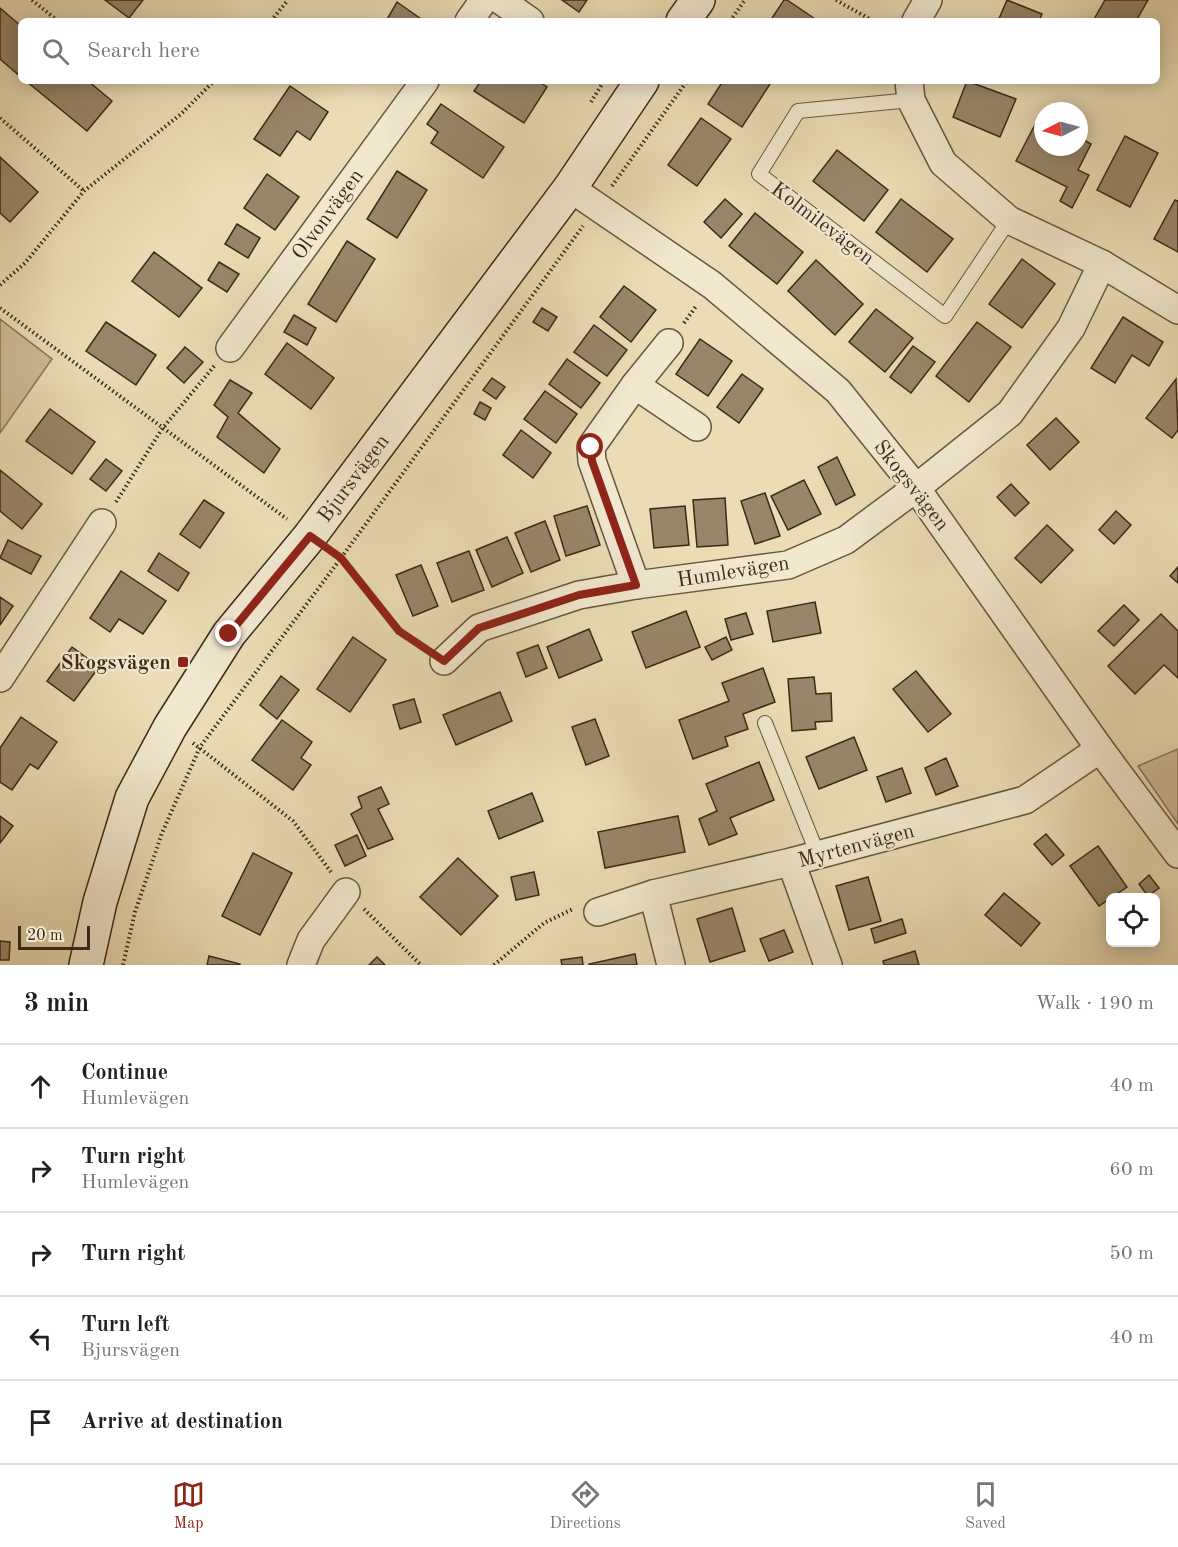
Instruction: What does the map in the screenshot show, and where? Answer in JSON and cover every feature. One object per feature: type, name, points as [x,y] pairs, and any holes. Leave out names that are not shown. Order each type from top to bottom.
[{"type":"street","points":[[471,18],[484,0]]},
{"type":"street","points":[[500,0],[526,18]]},
{"type":"street","points":[[685,18],[698,0]]},
{"type":"street","points":[[918,18],[928,0]]},
{"type":"street","name":"Olvonvägen","points":[[230,348],[423,84]]},
{"type":"street","name":"Bjursvägen","points":[[86,965],[100,902],[132,798],[170,727],[229,634],[310,536],[570,188],[631,84]]},
{"type":"street","name":"Kolmilevägen","points":[[910,91],[943,163],[1009,220],[1102,264],[1178,310]]},
{"type":"street","name":"Skogsvägen","points":[[570,188],[712,285],[838,391],[916,488],[1100,749],[1178,854]]},
{"type":"street","points":[[916,488],[1010,413],[1071,328],[1102,264]]},
{"type":"street","points":[[636,585],[592,461],[591,447],[635,385],[669,343]]},
{"type":"street","points":[[635,385],[697,427]]},
{"type":"street","name":"Humlevägen","points":[[444,661],[479,628],[579,595],[788,565],[846,540],[916,488]]},
{"type":"street","points":[[0,678],[102,523]]},
{"type":"street","name":"Myrtenvägen","points":[[598,912],[653,894],[791,862],[1025,800],[1100,749]]},
{"type":"street","points":[[791,862],[828,965]]},
{"type":"street","points":[[300,965],[311,940],[346,892]]},
{"type":"street","points":[[653,894],[672,965]]},
{"type":"lane","name":"Kolmilevägen","points":[[910,91],[798,111],[759,174],[945,316],[1009,220]]},
{"type":"lane","points":[[765,723],[818,855]]},
{"type":"path","points":[[32,0],[54,18]]},
{"type":"path","points":[[273,18],[288,0]]},
{"type":"path","points":[[732,18],[745,0]]},
{"type":"path","points":[[836,0],[868,18]]},
{"type":"path","points":[[0,285],[24,262],[84,191],[181,114],[211,84]]},
{"type":"path","points":[[123,965],[135,912],[162,833],[200,747],[341,558],[685,84]]},
{"type":"path","points":[[0,118],[84,191]]},
{"type":"path","points":[[669,343],[712,285]]},
{"type":"path","points":[[0,308],[341,558],[399,631],[444,661]]},
{"type":"path","points":[[102,523],[162,429],[230,348]]},
{"type":"path","points":[[200,747],[293,821]]},
{"type":"path","points":[[494,965],[544,923],[572,909],[598,912]]},
{"type":"path","points":[[383,927],[421,965]]},
{"type":"shaded area","points":[[0,319],[52,359],[0,433]]},
{"type":"shaded area","points":[[1178,749],[1178,824],[1138,766]]},
{"type":"building","points":[[105,0],[143,0],[129,18]]},
{"type":"building","points":[[562,0],[587,0],[579,12]]},
{"type":"building","points":[[784,0],[787,0],[814,18],[772,18]]},
{"type":"building","points":[[1007,0],[1042,14],[1040,18],[999,18]]},
{"type":"building","points":[[1105,0],[1148,0],[1138,18],[1095,18]]},
{"type":"building","points":[[397,2],[420,18],[388,18]]},
{"type":"building","points":[[0,8],[18,23],[18,74],[0,59]]},
{"type":"building","points":[[30,84],[92,84],[112,101],[87,131]]},
{"type":"building","points":[[479,84],[542,84],[547,87],[524,123],[474,91]]},
{"type":"building","points":[[721,84],[770,84],[742,127],[708,104]]},
{"type":"building","points":[[966,84],[975,84],[1016,99],[1000,137],[953,117]]},
{"type":"building","points":[[290,86],[328,112],[310,140],[297,131],[280,156],[254,139]]},
{"type":"building","points":[[441,104],[504,147],[483,178],[431,143],[438,132],[427,124]]},
{"type":"building","points":[[701,118],[731,139],[697,186],[668,165]]},
{"type":"building","points":[[1034,127],[1034,156],[1085,156],[1078,170],[1089,175],[1072,208],[1060,201],[1067,187],[1016,161]]},
{"type":"building","points":[[1125,136],[1158,153],[1130,207],[1097,190]]},
{"type":"building","points":[[837,150],[888,190],[864,221],[813,181]]},
{"type":"building","points":[[0,157],[38,192],[10,222],[0,213]]},
{"type":"building","points":[[397,171],[427,190],[397,238],[367,219]]},
{"type":"building","points":[[267,174],[299,197],[275,230],[244,208]]},
{"type":"building","points":[[725,199],[742,214],[721,238],[704,222]]},
{"type":"building","points":[[901,199],[953,239],[927,272],[876,232]]},
{"type":"building","points":[[1175,200],[1178,201],[1178,252],[1154,239]]},
{"type":"building","points":[[755,213],[803,252],[777,284],[729,246]]},
{"type":"building","points":[[237,224],[260,238],[248,258],[225,244]]},
{"type":"building","points":[[347,241],[375,259],[336,322],[308,304]]},
{"type":"building","points":[[154,252],[202,288],[179,317],[132,281]]},
{"type":"building","points":[[1022,259],[1055,284],[1022,328],[989,304]]},
{"type":"building","points":[[816,260],[863,304],[835,335],[788,291]]},
{"type":"building","points":[[219,262],[239,274],[227,292],[208,280]]},
{"type":"building","points":[[624,286],[656,310],[631,342],[600,317]]},
{"type":"building","points":[[542,308],[557,317],[548,331],[533,322]]},
{"type":"building","points":[[876,309],[913,338],[885,372],[849,342]]},
{"type":"building","points":[[294,315],[316,328],[307,345],[284,332]]},
{"type":"building","points":[[1123,317],[1163,342],[1149,366],[1132,355],[1115,383],[1091,368]]},
{"type":"building","points":[[106,322],[156,355],[136,385],[86,351]]},
{"type":"building","points":[[977,322],[1011,347],[969,402],[936,376]]},
{"type":"building","points":[[594,325],[627,350],[607,376],[574,352]]},
{"type":"building","points":[[700,339],[732,361],[708,396],[676,374]]},
{"type":"building","points":[[287,343],[334,378],[311,409],[265,374]]},
{"type":"building","points":[[913,346],[935,362],[911,393],[890,377]]},
{"type":"building","points":[[185,347],[203,362],[184,383],[167,368]]},
{"type":"building","points":[[567,359],[600,383],[581,408],[549,384]]},
{"type":"building","points":[[742,374],[763,389],[739,423],[717,407]]},
{"type":"building","points":[[492,378],[505,387],[496,399],[483,390]]},
{"type":"building","points":[[1176,379],[1178,430],[1172,438],[1146,418]]},
{"type":"building","points":[[230,380],[252,393],[238,413],[280,449],[264,473],[217,437],[228,417],[214,405]]},
{"type":"building","points":[[545,391],[577,414],[556,443],[524,419]]},
{"type":"building","points":[[480,402],[491,408],[485,420],[474,414]]},
{"type":"building","points":[[50,409],[95,442],[72,474],[26,441]]},
{"type":"building","points":[[1056,418],[1079,442],[1050,470],[1027,445]]},
{"type":"building","points":[[521,430],[551,453],[533,478],[503,455]]},
{"type":"building","points":[[837,457],[855,495],[836,505],[818,467]]},
{"type":"building","points":[[106,459],[122,471],[106,491],[90,479]]},
{"type":"building","points":[[0,470],[42,504],[22,529],[0,511]]},
{"type":"building","points":[[804,480],[821,514],[788,530],[771,496]]},
{"type":"building","points":[[1011,484],[1029,503],[1015,516],[997,497]]},
{"type":"building","points":[[765,493],[780,536],[755,544],[741,501]]},
{"type":"building","points":[[725,498],[728,545],[697,547],[693,500]]},
{"type":"building","points":[[204,500],[224,513],[200,548],[180,534]]},
{"type":"building","points":[[587,506],[600,545],[566,556],[554,516]]},
{"type":"building","points":[[685,506],[689,545],[654,548],[650,509]]},
{"type":"building","points":[[1116,511],[1131,525],[1114,544],[1099,530]]},
{"type":"building","points":[[545,521],[560,560],[531,572],[515,533]]},
{"type":"building","points":[[1047,525],[1073,550],[1041,583],[1015,558]]},
{"type":"building","points":[[507,537],[523,573],[492,587],[476,550]]},
{"type":"building","points":[[8,540],[41,556],[31,574],[0,558]]},
{"type":"building","points":[[469,551],[484,590],[452,602],[437,563]]},
{"type":"building","points":[[159,553],[189,573],[178,591],[148,571]]},
{"type":"building","points":[[421,565],[438,606],[413,616],[396,575]]},
{"type":"building","points":[[1178,567],[1178,583],[1170,576]]},
{"type":"building","points":[[121,571],[166,601],[143,634],[119,619],[110,632],[90,618]]},
{"type":"building","points":[[0,597],[13,606],[0,625]]},
{"type":"building","points":[[815,602],[821,633],[773,642],[767,611]]},
{"type":"building","points":[[1124,605],[1139,620],[1114,646],[1098,631]]},
{"type":"building","points":[[686,611],[700,647],[646,668],[632,632]]},
{"type":"building","points":[[746,613],[753,634],[731,640],[725,619]]},
{"type":"building","points":[[1161,614],[1178,631],[1178,678],[1164,665],[1135,694],[1108,666]]},
{"type":"building","points":[[589,629],[602,660],[559,678],[547,647]]},
{"type":"building","points":[[353,637],[386,660],[350,712],[317,689]]},
{"type":"building","points":[[726,637],[732,650],[712,660],[705,647]]},
{"type":"building","points":[[538,645],[547,668],[526,677],[517,653]]},
{"type":"building","points":[[72,647],[99,667],[74,701],[47,681]]},
{"type":"building","points":[[763,668],[775,702],[743,714],[748,729],[725,737],[728,746],[693,759],[679,720],[729,701],[722,683]]},
{"type":"building","points":[[916,671],[951,714],[928,732],[893,689]]},
{"type":"building","points":[[281,676],[299,690],[277,719],[260,705]]},
{"type":"building","points":[[814,677],[816,694],[831,693],[832,721],[815,722],[816,729],[792,731],[788,679]]},
{"type":"building","points":[[500,692],[512,721],[456,745],[443,715]]},
{"type":"building","points":[[414,699],[421,722],[400,729],[393,705]]},
{"type":"building","points":[[21,717],[57,742],[38,769],[30,764],[12,790],[0,782],[0,748]]},
{"type":"building","points":[[595,719],[609,756],[586,765],[572,727]]},
{"type":"building","points":[[282,720],[312,742],[301,758],[311,765],[293,790],[252,760]]},
{"type":"building","points":[[854,737],[867,770],[819,789],[806,757]]},
{"type":"building","points":[[946,758],[958,786],[936,795],[925,768]]},
{"type":"building","points":[[759,762],[774,800],[730,818],[737,834],[709,845],[699,819],[717,811],[706,784]]},
{"type":"building","points":[[902,768],[911,793],[886,802],[877,777]]},
{"type":"building","points":[[381,787],[389,804],[378,809],[393,839],[368,849],[351,814],[362,808],[358,797]]},
{"type":"building","points":[[532,793],[543,821],[499,839],[488,811]]},
{"type":"building","points":[[0,816],[13,826],[0,843]]},
{"type":"building","points":[[678,816],[685,852],[605,868],[598,832]]},
{"type":"building","points":[[1046,834],[1064,855],[1052,865],[1034,844]]},
{"type":"building","points":[[357,835],[366,856],[345,866],[335,845]]},
{"type":"building","points":[[1098,846],[1127,887],[1118,893],[1106,893],[1106,901],[1099,906],[1070,866]]},
{"type":"building","points":[[253,853],[292,873],[260,935],[222,916]]},
{"type":"building","points":[[458,858],[498,896],[461,935],[420,897]]},
{"type":"building","points":[[534,872],[539,895],[516,900],[511,877]]},
{"type":"building","points":[[1149,875],[1159,888],[1152,893],[1146,893],[1139,884]]},
{"type":"building","points":[[868,877],[881,921],[849,930],[836,886]]},
{"type":"building","points":[[1004,893],[1040,923],[1021,946],[985,915]]},
{"type":"building","points":[[732,908],[745,951],[710,962],[697,919]]},
{"type":"building","points":[[902,919],[906,933],[875,943],[871,929]]},
{"type":"building","points":[[784,930],[793,952],[769,961],[760,939]]},
{"type":"building","points":[[0,941],[10,942],[9,960],[0,960]]},
{"type":"building","points":[[915,951],[919,965],[884,965],[883,961]]},
{"type":"building","points":[[635,954],[637,965],[589,965],[589,964]]},
{"type":"building","points":[[209,956],[240,964],[240,965],[207,965]]},
{"type":"building","points":[[377,957],[385,965],[369,965]]},
{"type":"building","points":[[582,957],[583,965],[562,965],[561,960]]},
{"type":"place","name":"Skogsvägen","points":[[183,662]]},
{"type":"route","points":[[229,634],[310,536],[341,558],[399,631],[444,661],[479,628],[579,595],[636,585],[592,461],[591,447]]}]
